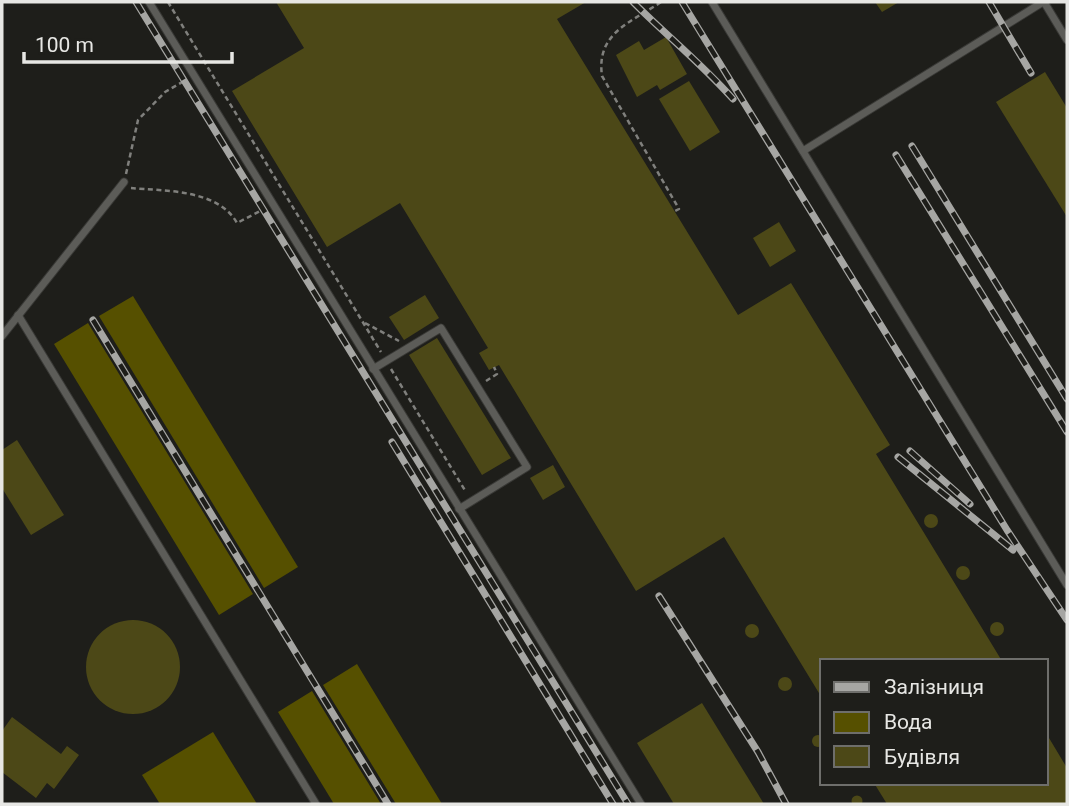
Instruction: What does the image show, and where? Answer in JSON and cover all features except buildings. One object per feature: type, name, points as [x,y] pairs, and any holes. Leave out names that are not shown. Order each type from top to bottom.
[{"type":"lane","points":[[149,2],[640,804]]},
{"type":"lane","points":[[712,2],[1067,585]]},
{"type":"lane","points":[[803,151],[1043,2],[1067,40]]},
{"type":"lane","points":[[2,336],[124,182]]},
{"type":"lane","points":[[18,316],[316,804]]},
{"type":"lane","points":[[373,369],[441,328],[527,467],[459,509]]},
{"type":"path","points":[[168,2],[472,501]]},
{"type":"path","points":[[661,2],[611,37],[603,47],[600,60],[602,76],[679,209],[675,211]]},
{"type":"path","points":[[124,182],[138,120],[165,92]]},
{"type":"path","points":[[132,188],[157,188],[202,197],[233,215],[237,223],[273,205]]},
{"type":"path","points":[[362,321],[410,347]]},
{"type":"path","points":[[477,387],[498,374],[494,367]]},
{"type":"water","points":[[133,296],[298,567],[264,588],[99,316]]},
{"type":"water","points":[[88,323],[253,594],[219,615],[54,344]]},
{"type":"water","points":[[357,664],[442,804],[396,804],[323,685]]},
{"type":"water","points":[[312,691],[381,804],[334,804],[278,712]]},
{"type":"water","points":[[213,732],[257,804],[160,804],[142,775]]},
{"type":"railway","points":[[136,2],[628,804]]},
{"type":"railway","points":[[633,2],[733,99]]},
{"type":"railway","points":[[682,2],[1007,530],[1067,620]]},
{"type":"railway","points":[[989,2],[1031,73]]},
{"type":"railway","points":[[912,146],[1067,399]]},
{"type":"railway","points":[[896,155],[1067,432]]},
{"type":"railway","points":[[93,320],[388,804]]},
{"type":"railway","points":[[392,442],[613,804]]},
{"type":"railway","points":[[910,451],[970,504]]},
{"type":"railway","points":[[898,457],[1013,550]]},
{"type":"railway","points":[[659,596],[758,752],[786,804]]}]
